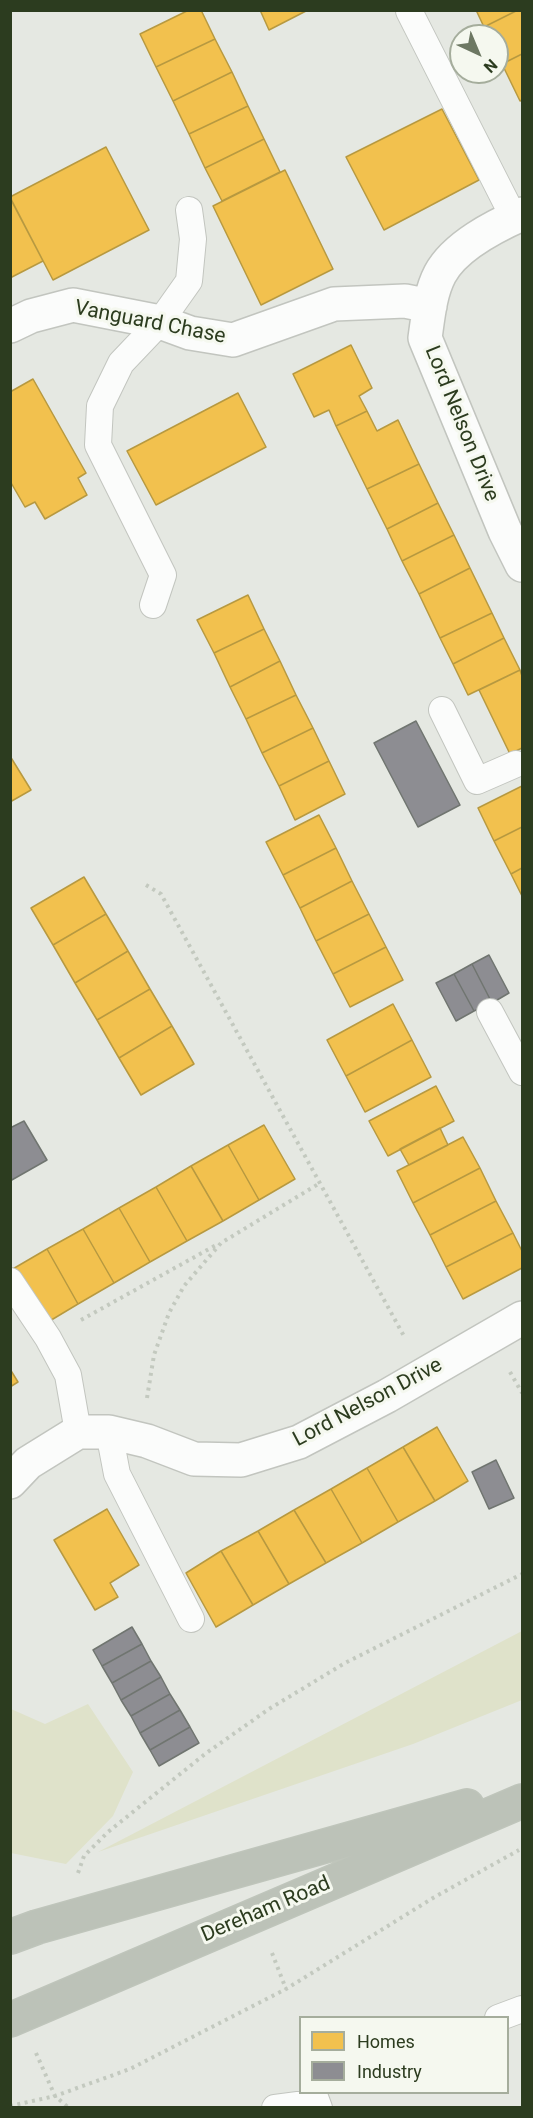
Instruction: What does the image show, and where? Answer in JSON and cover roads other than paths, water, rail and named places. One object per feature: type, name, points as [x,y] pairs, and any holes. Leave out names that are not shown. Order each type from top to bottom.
[{"type":"highway","name":"Dereham Road","points":[[10,1937],[37,1927],[522,1791]]},
{"type":"highway","name":"Dereham Road","points":[[15,2018],[522,1801]]},
{"type":"street","name":"Lord Nelson Drive","points":[[518,216],[460,250],[440,274],[430,306],[425,338],[505,531],[522,565]]},
{"type":"street","name":"Vanguard Chase","points":[[10,326],[31,316],[73,305],[160,322],[190,333],[233,340],[334,304],[405,301],[430,306]]},
{"type":"street","name":"Lord Nelson Drive","points":[[94,1432],[147,1441],[194,1459],[241,1460],[299,1442],[522,1318]]},
{"type":"street","points":[[10,1482],[28,1463],[94,1432]]},
{"type":"lane","points":[[409,11],[518,216]]},
{"type":"lane","points":[[153,605],[163,575],[98,445],[100,406],[121,363],[160,322],[189,281],[193,239],[189,210]]},
{"type":"lane","points":[[442,710],[477,782],[516,764]]},
{"type":"lane","points":[[490,1012],[522,1072]]},
{"type":"lane","points":[[10,1281],[48,1338],[68,1375],[94,1432],[191,1619]]},
{"type":"lane","points":[[503,2016],[522,2009]]},
{"type":"lane","points":[[274,2108],[298,2105],[299,2108]]}]
